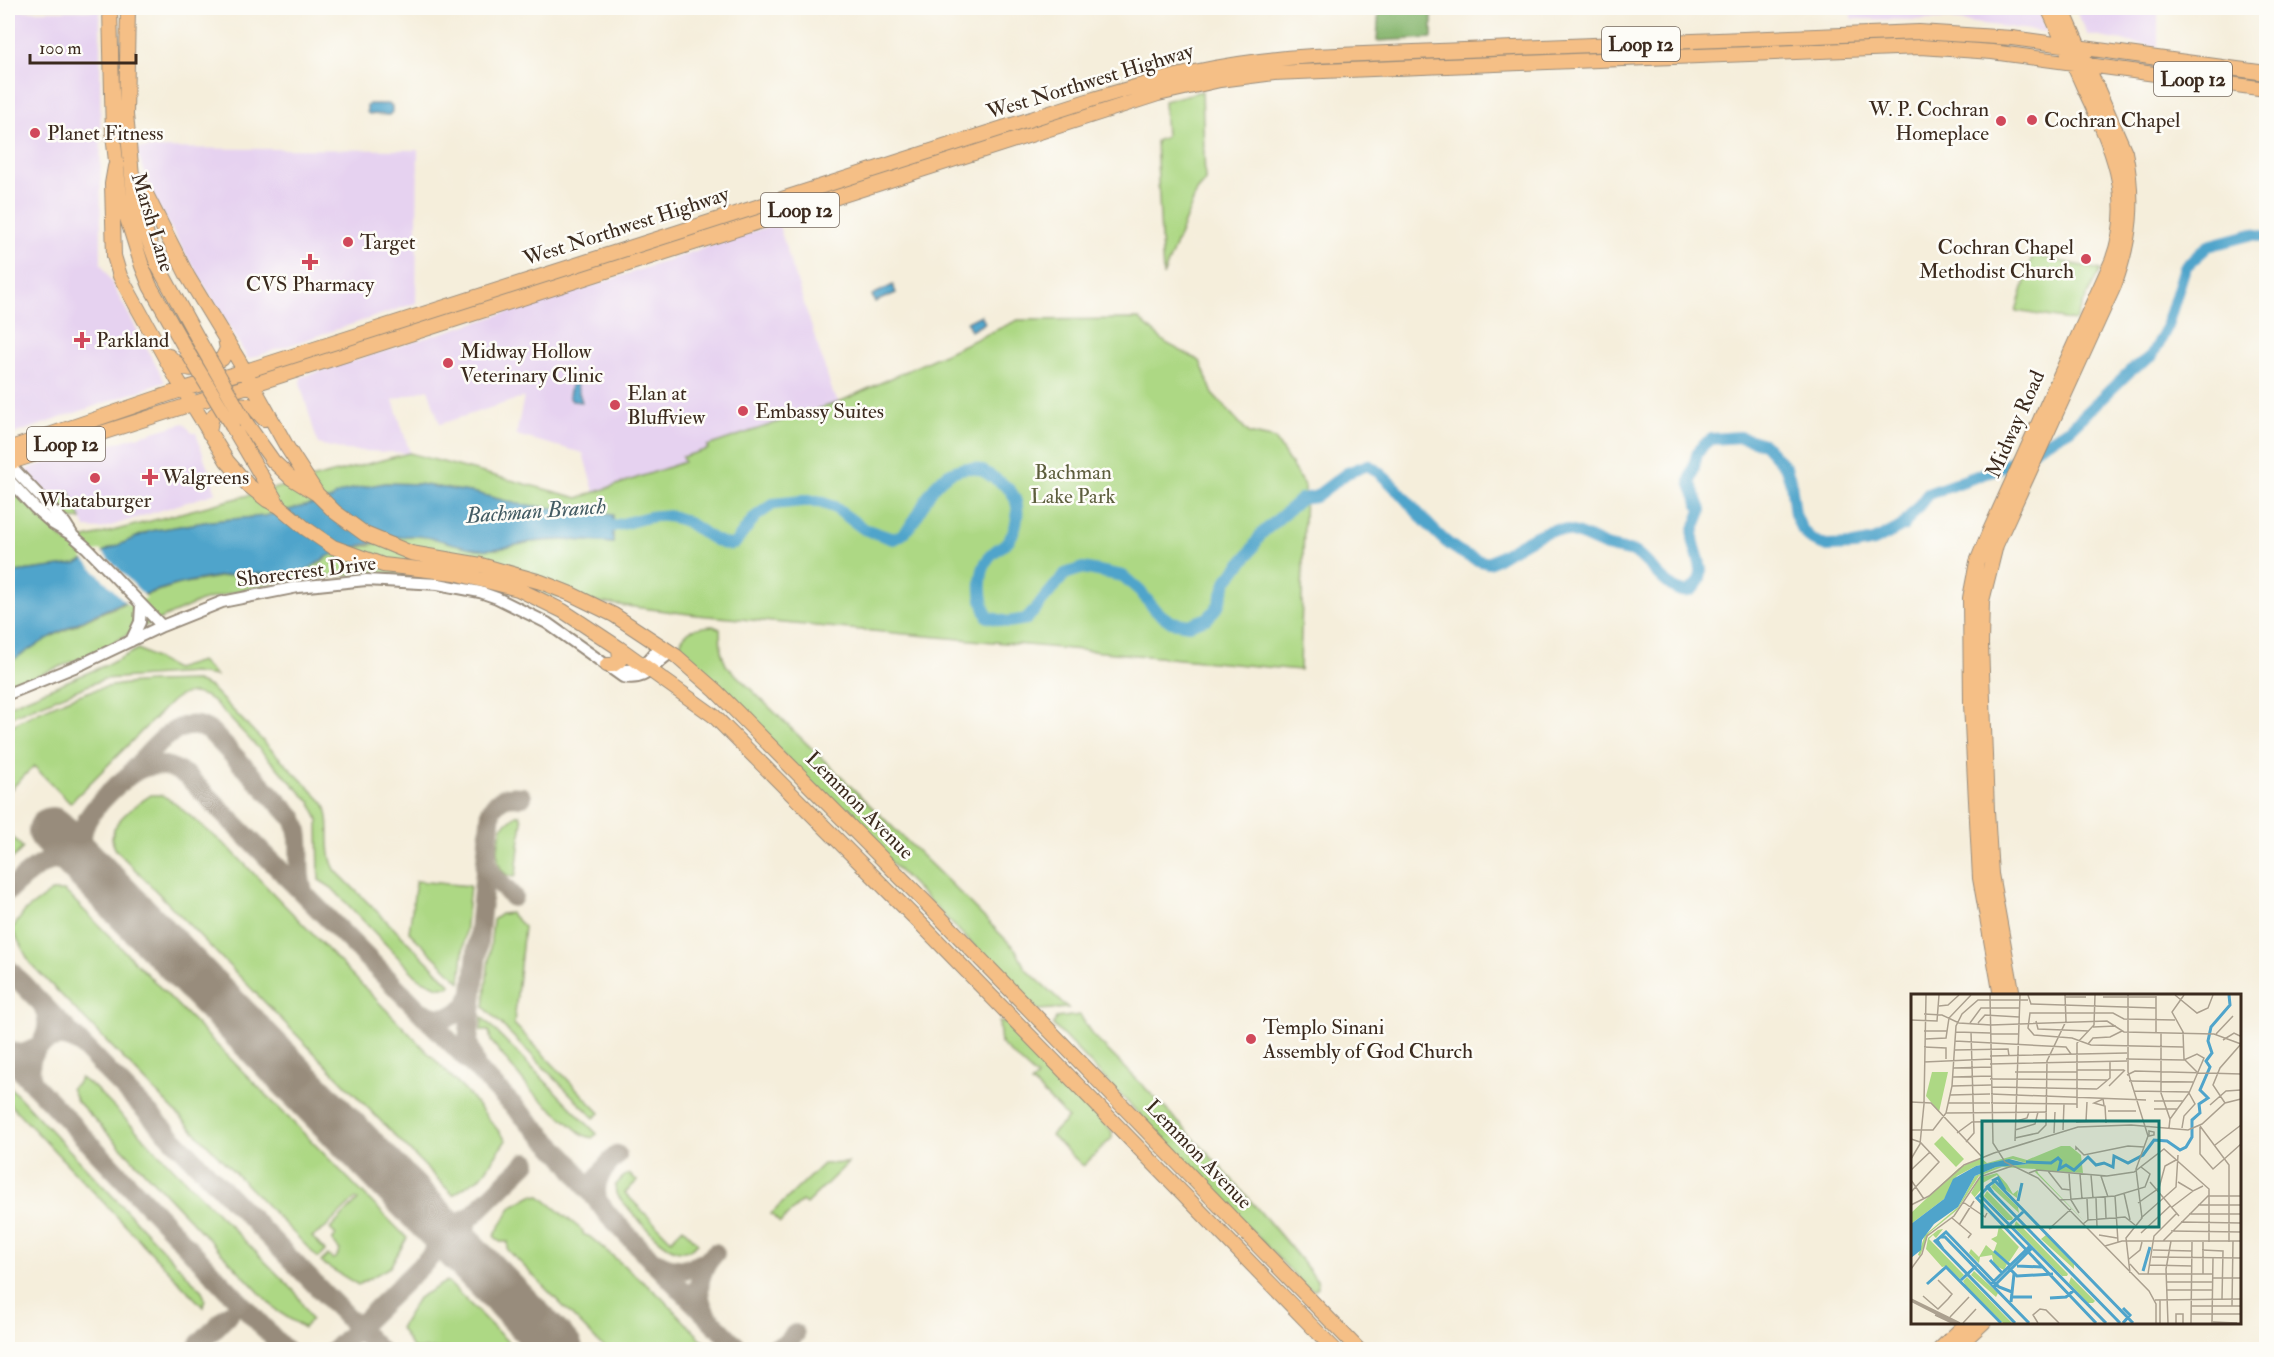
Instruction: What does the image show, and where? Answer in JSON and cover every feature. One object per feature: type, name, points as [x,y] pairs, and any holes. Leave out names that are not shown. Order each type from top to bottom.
[{"type":"main road","name":"Marsh Lane","points":[[110,8],[120,97],[134,177],[134,195],[148,242],[162,274],[246,423]]},
{"type":"main road","name":"Marsh Lane","points":[[128,8],[115,168],[122,205],[138,257],[150,286],[232,426]]},
{"type":"main road","name":"Midway Road","points":[[1986,876],[1982,601],[1996,545],[2059,407],[2112,261],[2119,241],[2122,202],[2125,152],[2102,98],[2065,45],[2048,8]]},
{"type":"main road","name":"Midway Road","points":[[2062,8],[2080,48],[2079,63],[2111,149],[2124,173]]},
{"type":"main road","name":"West Northwest Highway","points":[[8,449],[184,389],[244,372],[1046,114],[1156,80],[1218,66],[1273,58],[1919,32],[1974,34],[2266,73]]},
{"type":"main road","points":[[1873,49],[1885,44],[1915,39],[1919,32]]},
{"type":"main road","points":[[1836,36],[1836,51]]},
{"type":"main road","name":"West Northwest Highway","points":[[8,463],[1158,94],[1220,80],[1274,73],[1873,49],[1956,48],[2266,89]]},
{"type":"main road","points":[[1417,52],[1417,68]]},
{"type":"main road","points":[[1273,58],[1274,73]]},
{"type":"main road","points":[[2102,98],[2103,78],[2108,72],[2120,69]]},
{"type":"main road","points":[[1156,80],[1158,94]]},
{"type":"main road","points":[[1046,114],[1050,129]]},
{"type":"main road","points":[[927,153],[929,168]]},
{"type":"main road","points":[[115,168],[112,184],[116,267],[192,404],[227,461],[248,485],[267,501],[280,507]]},
{"type":"main road","points":[[134,177],[146,194],[188,277],[225,336],[277,430],[319,495]]},
{"type":"main road","points":[[783,198],[787,214]]},
{"type":"main road","points":[[705,240],[711,231],[739,219],[743,211]]},
{"type":"main road","points":[[576,265],[582,280]]},
{"type":"main road","points":[[156,340],[180,368],[192,370],[222,359],[227,349],[225,336]]},
{"type":"main road","name":"Midway Road","points":[[1986,876],[1971,713],[1970,598],[1977,562],[2043,413],[2083,338]]},
{"type":"main road","points":[[343,340],[349,355]]},
{"type":"main road","points":[[210,433],[210,421],[216,413],[244,404],[252,406],[277,430]]},
{"type":"main road","name":"Lemmon Avenue","points":[[246,423],[273,461],[291,478],[319,495],[353,527],[375,540],[424,556],[481,566],[541,582],[604,610],[666,649],[716,691],[933,910],[1359,1350]]},
{"type":"main road","name":"Lemmon Avenue","points":[[232,426],[280,507],[317,536],[353,556],[382,566],[454,573],[510,586],[563,611],[648,668],[725,726],[1335,1350]]},
{"type":"main road","points":[[607,665],[613,665],[620,660],[619,648]]},
{"type":"main road","points":[[1986,876],[2001,994]]},
{"type":"main road","points":[[1986,876],[2013,994]]},
{"type":"main road","points":[[920,923],[933,910]]},
{"type":"main road","points":[[1939,1350],[1967,1324]]},
{"type":"main road","points":[[1954,1350],[1983,1324]]},
{"type":"street","points":[[8,463],[65,523],[72,535]]},
{"type":"street","points":[[8,479],[53,524],[72,535],[87,548],[162,626]]},
{"type":"street","name":"Shorecrest Drive","points":[[8,694],[222,602],[264,592],[366,580],[417,581],[480,592],[513,605],[547,623],[617,674],[629,678],[638,678],[666,649]]},
{"type":"street","points":[[131,642],[140,622],[141,604]]},
{"type":"shaded area","points":[[1851,8],[2037,8],[2047,32],[1950,20],[1851,19]]},
{"type":"shaded area","points":[[2075,8],[2158,8],[2158,47],[2088,35]]},
{"type":"shaded area","points":[[8,11],[100,11],[101,263],[165,382],[8,436]]},
{"type":"shaded area","points":[[135,148],[418,150],[416,303],[248,359],[156,202]]},
{"type":"shaded area","points":[[778,223],[833,393],[839,402],[708,446],[708,449],[683,457],[684,462],[594,492],[583,453],[516,435],[524,397],[440,424],[428,389],[393,400],[410,453],[345,450],[318,444],[300,383],[301,377],[595,285]]},
{"type":"shaded area","points":[[184,423],[192,433],[196,433],[216,493],[101,529],[85,528],[70,492],[48,495],[26,471],[29,468]]},
{"type":"green space","points":[[1379,8],[1432,8],[1432,38],[1377,41]]},
{"type":"green space","points":[[1202,91],[1205,182],[1197,191],[1163,276],[1156,141],[1166,137],[1164,101]]},
{"type":"green space","points":[[2033,255],[2100,270],[2075,321],[2016,311]]},
{"type":"green space","name":"Bachman Lake Park","points":[[1139,319],[1166,343],[1200,361],[1213,394],[1249,433],[1275,439],[1305,487],[1300,670],[697,615],[369,573],[266,584],[201,601],[133,631],[100,651],[8,687],[8,663],[38,643],[103,612],[180,584],[232,575],[268,575],[319,564],[329,555],[406,536],[425,536],[477,549],[498,549],[532,542],[567,540],[613,543],[613,516],[517,504],[476,493],[418,484],[385,483],[348,490],[333,499],[265,516],[211,521],[150,531],[76,564],[8,573],[8,486],[67,543],[409,453],[578,498],[684,462],[682,457],[708,449],[707,446],[839,402],[1018,320]]},
{"type":"green space","points":[[44,491],[48,495],[70,492],[81,519],[69,520],[43,494]]},
{"type":"green space","points":[[713,626],[720,629],[721,651],[726,665],[952,885],[1016,950],[1025,968],[1068,1008],[1038,1010],[683,654],[680,645],[685,635],[697,628]]},
{"type":"green space","points":[[138,649],[175,669],[201,661],[216,676],[193,673],[104,679],[8,718],[8,706],[111,663]]},
{"type":"green space","points":[[196,681],[210,687],[324,803],[327,811],[330,854],[336,871],[451,985],[438,987],[418,978],[332,888],[319,880],[318,820],[311,803],[207,697],[191,693],[176,698],[70,803],[34,766],[8,792],[8,728],[56,704],[107,687],[151,682]]},
{"type":"green space","points":[[151,795],[162,795],[172,801],[230,849],[471,1097],[506,1140],[482,1176],[453,1195],[116,850],[112,841],[116,825],[128,811]]},
{"type":"green space","points":[[516,815],[520,815],[522,820],[514,877],[502,870],[499,864],[498,849],[502,827]]},
{"type":"green space","points":[[8,832],[23,848],[8,863]]},
{"type":"green space","points":[[416,881],[470,886],[460,982],[409,932]]},
{"type":"green space","points":[[52,891],[64,891],[70,896],[407,1238],[390,1267],[358,1285],[321,1262],[328,1255],[332,1259],[336,1258],[340,1250],[332,1241],[336,1235],[330,1229],[358,1200],[355,1199],[323,1230],[312,1237],[325,1251],[318,1258],[30,963],[12,929],[25,911]]},
{"type":"green space","points":[[510,913],[524,927],[514,1024],[600,1113],[594,1118],[484,1007],[493,920],[501,914]]},
{"type":"green space","points":[[1080,1015],[1092,1035],[1237,1185],[1317,1280],[1318,1287],[1314,1290],[1306,1287],[1053,1025],[1056,1018]]},
{"type":"green space","points":[[482,1017],[597,1134],[592,1138],[583,1135],[532,1092],[491,1041],[489,1031],[481,1031]]},
{"type":"green space","points":[[999,1022],[1007,1023],[1112,1131],[1112,1138],[1083,1166],[1051,1135],[1068,1118],[1036,1086],[1031,1084],[1037,1077],[1001,1044]]},
{"type":"green space","points":[[80,1078],[94,1087],[296,1293],[311,1320],[304,1328],[277,1311],[77,1101],[71,1088]]},
{"type":"green space","points":[[8,1085],[202,1291],[205,1299],[203,1307],[8,1102]]},
{"type":"green space","points":[[848,1163],[806,1204],[802,1201],[780,1223],[771,1214],[823,1164]]},
{"type":"green space","points":[[629,1174],[637,1181],[625,1193],[671,1240],[683,1228],[698,1243],[686,1251],[673,1249],[646,1228],[616,1194],[615,1186]]},
{"type":"green space","points":[[532,1195],[540,1196],[660,1296],[711,1349],[605,1349],[508,1250],[508,1242],[500,1242],[494,1236],[512,1206]]},
{"type":"green space","points":[[447,1281],[515,1349],[413,1349],[400,1328],[418,1298]]},
{"type":"water","points":[[369,104],[389,104],[392,106],[392,112],[389,115],[369,114],[367,106]]},
{"type":"water","points":[[893,285],[896,293],[875,302],[872,295]]},
{"type":"water","points":[[981,315],[985,323],[971,331],[967,322]]},
{"type":"water","points":[[576,383],[582,402],[572,401],[569,396],[571,385]]},
{"type":"water","points":[[385,483],[418,484],[476,493],[517,504],[613,515],[613,543],[552,540],[485,549],[415,536],[390,539],[338,552],[299,572],[239,574],[201,579],[143,595],[86,618],[8,663],[8,573],[76,564],[150,531],[211,521],[265,516],[332,499],[335,495],[348,490]]},
{"type":"pier","points":[[100,550],[147,598],[128,605],[82,558]]},
{"type":"waterway","name":"Bachman Branch","points":[[597,528],[649,517],[670,516],[686,522],[716,541],[730,545],[735,543],[755,517],[773,504],[817,501],[834,507],[864,529],[893,539],[903,534],[911,525],[930,493],[948,474],[965,468],[973,468],[984,472],[1008,488],[1017,506],[1017,520],[1013,534],[990,556],[983,570],[981,594],[988,617],[1008,622],[1027,619],[1065,574],[1083,568],[1123,576],[1140,591],[1156,611],[1171,622],[1189,625],[1208,618],[1218,606],[1227,580],[1249,554],[1261,534],[1301,499],[1315,497],[1347,473],[1368,465],[1397,490],[1438,535],[1470,557],[1489,563],[1538,535],[1553,530],[1567,531],[1606,546],[1636,553],[1667,583],[1684,591],[1692,589],[1701,575],[1693,536],[1701,510],[1690,482],[1697,454],[1704,444],[1712,439],[1740,437],[1764,444],[1786,468],[1791,483],[1795,514],[1801,528],[1812,540],[1827,546],[1854,545],[1874,541],[1903,526],[1928,494],[2002,467],[2070,429],[2130,371],[2152,356],[2166,329],[2185,267],[2208,246],[2253,234],[2266,237]]},
{"type":"taxiway","points":[[133,770],[159,743],[178,729],[200,726],[211,732],[294,819],[299,837],[300,875],[304,894]]},
{"type":"taxiway","points":[[141,919],[93,871],[84,854],[82,836],[91,814],[117,785],[144,767],[164,766],[187,776],[566,1159],[609,1216],[740,1350]]},
{"type":"taxiway","points":[[475,1064],[468,1042],[491,811],[504,798],[522,797]]},
{"type":"taxiway","points":[[8,891],[38,866],[60,860],[71,861],[95,877]]},
{"type":"taxiway","points":[[486,861],[491,874],[513,897]]},
{"type":"taxiway","points":[[8,969],[379,1350]]},
{"type":"taxiway","points":[[422,1012],[430,1016],[452,1016],[464,1007],[473,993]]},
{"type":"taxiway","points":[[43,1006],[48,1025],[41,1044],[60,1037],[79,1043]]},
{"type":"taxiway","points":[[8,1052],[23,1054],[37,1048],[30,1066],[34,1085]]},
{"type":"taxiway","points":[[8,1057],[285,1350]]},
{"type":"taxiway","points":[[598,1202],[597,1182],[603,1170],[617,1155]]},
{"type":"taxiway","points":[[335,1350],[527,1162]]},
{"type":"taxiway","points":[[409,1192],[429,1213],[443,1222],[460,1222],[470,1217],[465,1228],[464,1239],[471,1257],[502,1288]]},
{"type":"taxiway","points":[[705,1312],[700,1296],[700,1281],[705,1266],[715,1253]]},
{"type":"taxiway","points":[[656,1262],[670,1268],[683,1269],[696,1266],[709,1259]]},
{"type":"taxiway","points":[[199,1344],[229,1314]]},
{"type":"taxiway","points":[[771,1350],[785,1344],[795,1334]]},
{"type":"runway","points":[[52,831],[559,1350]]},
{"type":"place","name":"Cochran Chapel","points":[[2032,120]]},
{"type":"place","name":"W. P. Cochran Homeplace","points":[[2001,121]]},
{"type":"place","name":"Planet Fitness","points":[[35,133]]},
{"type":"place","name":"Target","points":[[348,242]]},
{"type":"place","name":"Cochran Chapel Methodist Church","points":[[2086,259]]},
{"type":"place","name":"CVS Pharmacy","points":[[310,262]]},
{"type":"place","name":"Parkland","points":[[82,340]]},
{"type":"place","name":"Midway Hollow Veterinary Clinic","points":[[448,363]]},
{"type":"place","name":"Elan at Bluffview","points":[[615,405]]},
{"type":"place","name":"Embassy Suites","points":[[743,411]]},
{"type":"place","name":"Walgreens","points":[[150,477]]},
{"type":"place","name":"Whataburger","points":[[95,478]]},
{"type":"place","name":"Templo Sinani Assembly of God Church","points":[[1251,1039]]}]
